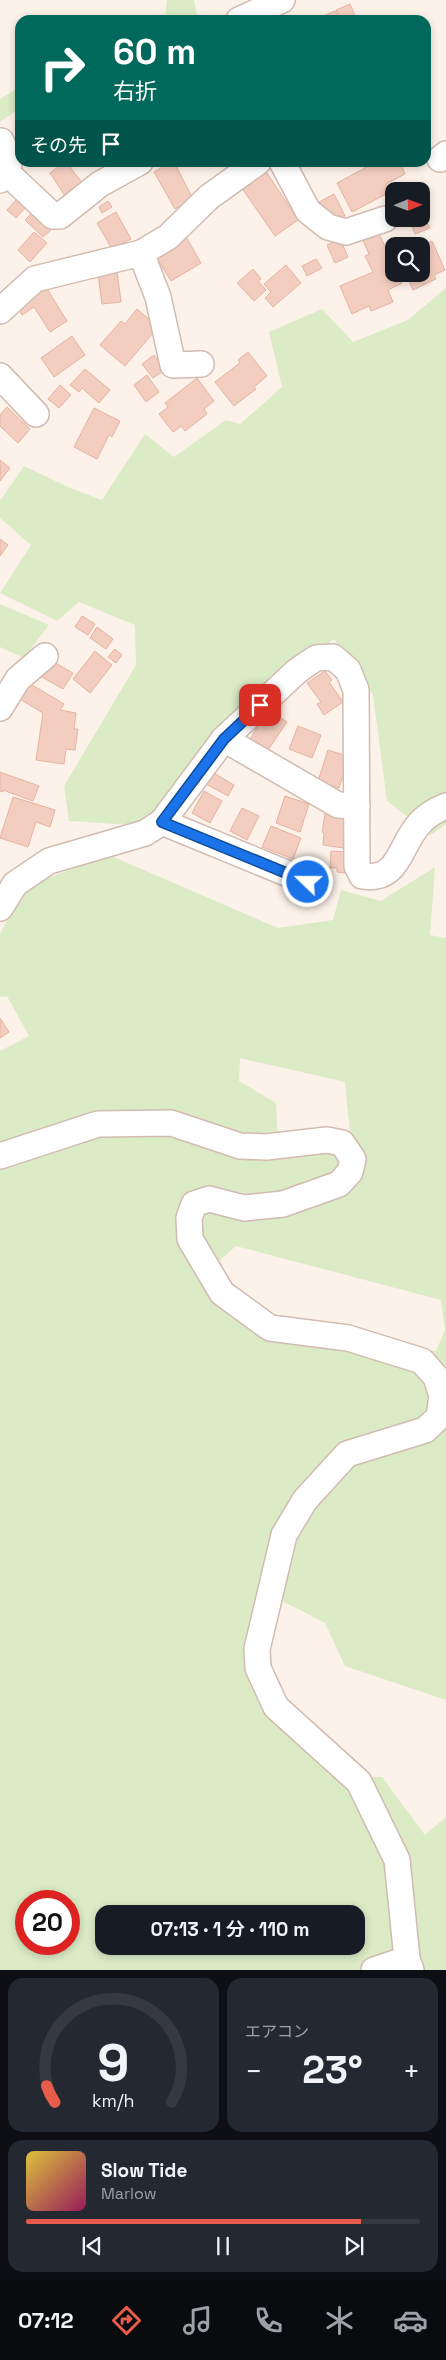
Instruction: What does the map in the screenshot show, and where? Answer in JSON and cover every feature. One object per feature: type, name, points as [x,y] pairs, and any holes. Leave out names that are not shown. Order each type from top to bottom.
[{"type":"street","points":[[250,15],[282,0]]},
{"type":"street","points":[[7,138],[10,161],[3,176],[53,216],[60,216],[100,184],[131,167]]},
{"type":"street","points":[[0,311],[35,279],[140,253],[168,237],[209,197],[251,167]]},
{"type":"street","points":[[285,167],[308,211],[328,227],[346,232],[384,219]]},
{"type":"street","points":[[140,253],[158,297],[173,366],[201,364]]},
{"type":"street","points":[[0,376],[36,414]]},
{"type":"street","points":[[0,708],[18,680],[45,656]]},
{"type":"street","points":[[0,908],[15,884],[49,861],[145,833],[162,822],[224,739],[297,671],[316,658],[333,657],[348,670],[356,690],[357,866],[362,876],[376,879],[389,872],[419,823],[435,811],[446,806]]},
{"type":"street","points":[[224,739],[338,805],[356,806]]},
{"type":"street","points":[[162,822],[308,882]]},
{"type":"street","points":[[0,1156],[98,1124],[171,1123],[240,1146],[266,1147],[327,1140],[342,1143],[353,1158],[350,1172],[339,1184],[283,1204],[244,1208],[209,1199],[194,1204],[189,1218],[190,1239],[222,1293],[270,1328],[348,1338],[422,1361],[436,1377],[442,1396],[439,1417],[426,1430],[347,1454],[304,1500],[284,1535],[257,1649],[258,1668],[276,1707],[359,1782],[397,1860],[409,1965],[374,1970]]},
{"type":"green space","points":[[167,0],[194,0],[197,15],[165,15]]},
{"type":"green space","points":[[15,90],[15,112],[0,122],[0,99]]},
{"type":"green space","points":[[446,288],[446,824],[431,835],[387,801],[373,695],[334,639],[237,709],[146,826],[69,821],[64,786],[136,665],[135,625],[79,602],[57,621],[0,593],[31,545],[0,518],[0,501],[24,466],[70,488],[102,500],[145,434],[174,457],[226,420],[240,424],[282,387],[269,332],[322,309],[353,342],[408,320]]},
{"type":"green space","points":[[0,604],[49,625],[24,658],[0,647]]},
{"type":"green space","points":[[109,855],[278,928],[333,920],[341,890],[381,901],[435,867],[430,935],[446,938],[446,1700],[345,1666],[325,1623],[269,1594],[248,1660],[341,1776],[382,1777],[425,1835],[446,1817],[446,1970],[0,1970],[0,1051],[29,1036],[7,996],[0,997],[0,934],[17,901],[40,881]],"holes":[[[240,1058],[345,1082],[350,1133],[278,1144],[276,1103],[239,1081]],[[236,1246],[441,1300],[445,1330],[436,1351],[268,1333],[212,1267]]]},
{"type":"building","points":[[350,4],[355,15],[338,15],[336,10]]},
{"type":"building","points":[[335,11],[337,15],[326,15]]},
{"type":"building","points":[[58,167],[70,167],[84,185],[67,199],[50,173]]},
{"type":"building","points":[[162,167],[177,167],[193,199],[175,209],[154,172]]},
{"type":"building","points":[[263,167],[298,220],[275,236],[239,184]]},
{"type":"building","points":[[367,167],[402,167],[405,174],[390,182],[385,182],[385,195],[352,212],[337,183]]},
{"type":"building","points":[[334,194],[345,216],[334,217],[319,202]]},
{"type":"building","points":[[16,200],[25,208],[16,218],[7,210]]},
{"type":"building","points":[[108,201],[112,207],[102,213],[99,207]]},
{"type":"building","points":[[116,212],[131,239],[112,249],[97,223]]},
{"type":"building","points":[[32,213],[51,230],[43,237],[25,220]]},
{"type":"building","points":[[413,228],[430,228],[415,234]]},
{"type":"building","points":[[378,231],[385,246],[385,282],[402,283],[388,290],[393,302],[371,311],[369,306],[352,314],[340,286],[373,272],[365,256],[369,254],[362,238]]},
{"type":"building","points":[[34,232],[47,243],[30,262],[18,250]]},
{"type":"building","points":[[185,235],[201,263],[171,281],[154,254]]},
{"type":"building","points":[[340,239],[348,257],[335,263],[327,245]]},
{"type":"building","points":[[432,241],[445,270],[434,275],[436,279],[430,282],[430,242]]},
{"type":"building","points":[[316,259],[322,268],[307,276],[302,266]]},
{"type":"building","points":[[286,265],[301,283],[273,307],[265,298],[271,292],[264,284]]},
{"type":"building","points":[[253,269],[261,279],[258,281],[266,290],[254,301],[237,283]]},
{"type":"building","points":[[117,271],[121,302],[102,304],[98,274]]},
{"type":"building","points":[[410,282],[430,282],[413,290]]},
{"type":"building","points":[[44,284],[67,321],[50,332],[34,307],[22,315],[14,303]]},
{"type":"building","points":[[137,309],[158,327],[125,366],[100,345],[121,321],[125,324]]},
{"type":"building","points":[[72,336],[85,355],[54,377],[41,358]]},
{"type":"building","points":[[248,352],[267,376],[254,387],[256,389],[234,406],[215,382],[240,363],[238,360]]},
{"type":"building","points":[[154,355],[165,370],[153,378],[142,364]]},
{"type":"building","points":[[85,369],[110,390],[99,403],[82,388],[79,392],[70,385]]},
{"type":"building","points":[[147,375],[159,392],[146,402],[134,385]]},
{"type":"building","points":[[197,378],[214,401],[204,409],[207,414],[185,431],[181,426],[173,432],[159,414],[168,407],[165,403]]},
{"type":"building","points":[[60,385],[71,395],[59,408],[48,399]]},
{"type":"building","points":[[7,407],[30,429],[18,443],[0,426],[0,415]]},
{"type":"building","points":[[94,408],[120,421],[112,437],[109,435],[97,459],[74,447]]},
{"type":"building","points":[[0,460],[10,468],[0,481]]},
{"type":"building","points":[[0,539],[8,545],[0,556]]},
{"type":"building","points":[[82,616],[95,624],[88,635],[75,627]]},
{"type":"building","points":[[97,627],[113,639],[106,649],[90,638]]},
{"type":"building","points":[[115,649],[122,655],[116,663],[108,657]]},
{"type":"building","points":[[95,651],[112,665],[90,693],[73,679]]},
{"type":"building","points":[[52,661],[73,673],[63,689],[42,677]]},
{"type":"building","points":[[325,671],[332,680],[329,682],[343,702],[324,715],[317,704],[321,702],[307,683]]},
{"type":"building","points":[[27,682],[64,704],[60,710],[76,713],[74,729],[78,729],[75,750],[66,749],[64,764],[36,760],[43,713],[18,698]]},
{"type":"building","points":[[268,710],[287,722],[268,750],[250,739]]},
{"type":"building","points":[[298,726],[321,735],[312,758],[289,749]]},
{"type":"building","points":[[328,750],[349,757],[339,788],[318,781]]},
{"type":"building","points":[[0,772],[39,786],[33,801],[3,790],[3,792],[0,791]]},
{"type":"building","points":[[212,772],[234,785],[228,796],[206,784]]},
{"type":"building","points":[[204,791],[222,801],[210,823],[192,813]]},
{"type":"building","points":[[285,796],[309,804],[300,832],[276,823]]},
{"type":"building","points":[[13,797],[55,810],[50,827],[36,822],[28,847],[0,838]]},
{"type":"building","points":[[242,808],[259,816],[247,840],[230,831]]},
{"type":"building","points":[[325,814],[345,817],[344,824],[348,824],[344,848],[323,845],[324,833],[322,832]]},
{"type":"building","points":[[271,826],[301,838],[293,859],[262,847]]},
{"type":"building","points":[[331,851],[346,852],[345,873],[337,872],[337,868],[330,868]]},
{"type":"building","points":[[0,1018],[9,1032],[0,1038]]},
{"type":"route","points":[[260,705],[224,739],[162,822],[308,882]]}]
